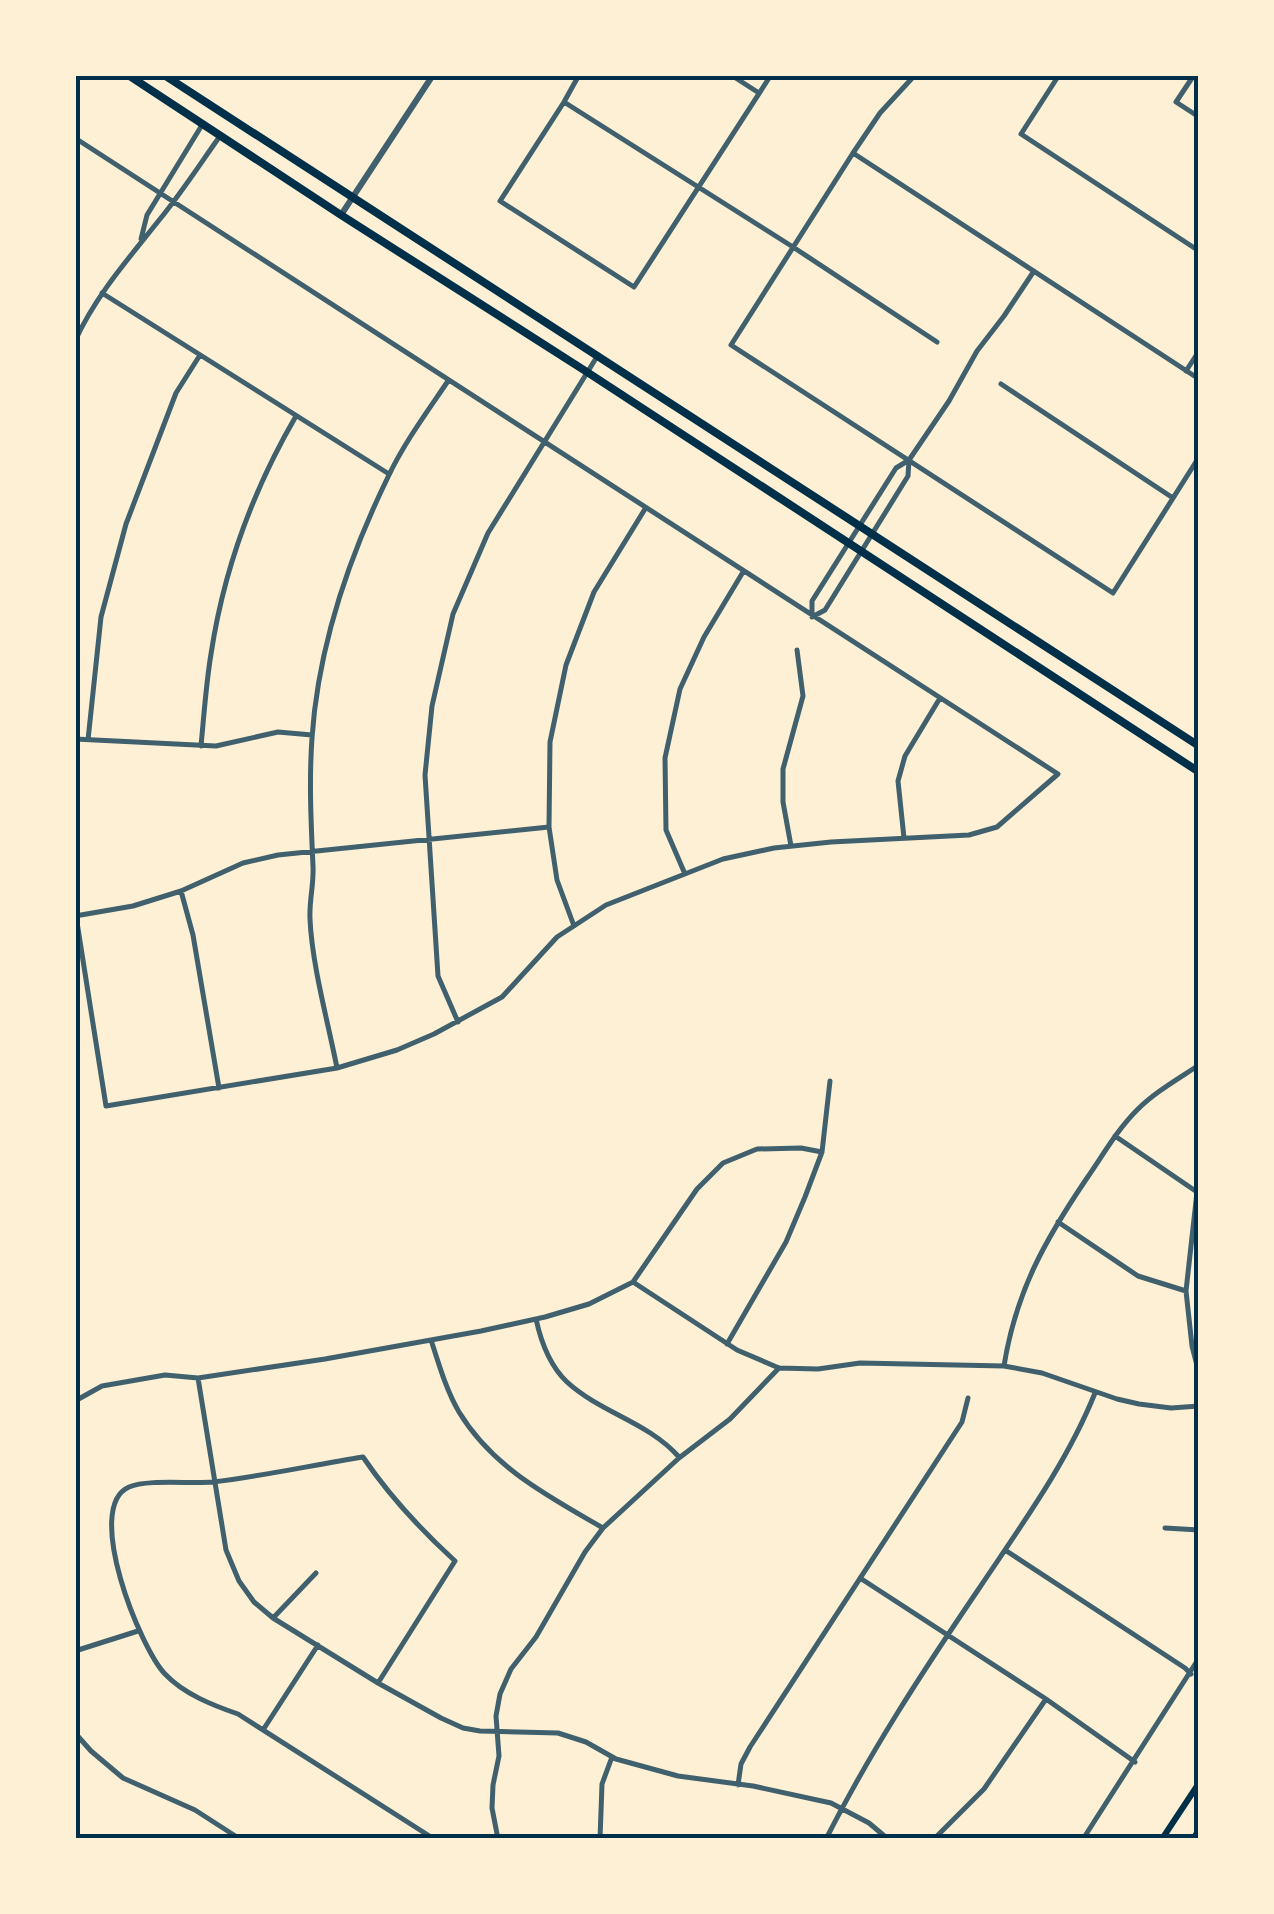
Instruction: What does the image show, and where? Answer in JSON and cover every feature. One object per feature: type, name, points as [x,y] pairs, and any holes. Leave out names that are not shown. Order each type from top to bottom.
[{"type":"main road","points":[[128,75],[1199,772]]},
{"type":"main road","points":[[164,75],[1199,746]]},
{"type":"main road","points":[[1162,1839],[1199,1783]]},
{"type":"main road","points":[[1193,1839],[1199,1830]]},
{"type":"street","points":[[341,215],[434,75]]},
{"type":"street","points":[[579,75],[500,201],[634,287],[771,75]]},
{"type":"street","points":[[731,75],[759,93]]},
{"type":"street","points":[[915,75],[880,113],[731,345],[1113,592],[1199,456]]},
{"type":"street","points":[[1059,75],[1020,134],[1199,251]]},
{"type":"street","points":[[1194,75],[1176,102],[1199,117]]},
{"type":"street","points":[[564,102],[936,342]]},
{"type":"street","points":[[140,242],[147,215],[202,125]]},
{"type":"street","points":[[75,340],[102,293],[220,136]]},
{"type":"street","points":[[75,138],[1058,774],[997,827],[968,835],[791,846],[723,860],[606,905],[557,937],[502,998],[397,1050],[337,1068],[106,1106],[75,916],[133,906],[181,891],[243,863],[278,855],[549,827]]},
{"type":"street","points":[[853,153],[1199,380]]},
{"type":"street","points":[[812,617],[812,602],[896,468],[909,460],[977,351],[1034,271]]},
{"type":"street","points":[[102,293],[389,474]]},
{"type":"street","points":[[1186,371],[1199,352]]},
{"type":"street","points":[[88,740],[102,617],[126,524],[176,393],[200,355]]},
{"type":"street","points":[[458,1022],[438,976],[425,775],[432,706],[453,614],[488,533],[598,355]]},
{"type":"street","points":[[337,1068],[310,922],[314,872],[312,735],[320,684],[335,614],[358,546],[389,474],[448,381]]},
{"type":"street","points":[[1001,384],[1172,498]]},
{"type":"street","points":[[201,746],[210,655],[226,579],[247,514],[296,416]]},
{"type":"street","points":[[812,617],[824,610],[862,551],[908,476],[909,460]]},
{"type":"street","points":[[574,926],[557,880],[549,827],[550,742],[566,664],[594,592],[645,509]]},
{"type":"street","points":[[685,874],[666,830],[665,758],[680,689],[704,636],[743,572]]},
{"type":"street","points":[[791,846],[782,802],[783,768],[804,696],[796,650]]},
{"type":"street","points":[[904,838],[898,781],[905,756],[940,698]]},
{"type":"street","points":[[75,739],[201,746],[278,732],[312,735]]},
{"type":"street","points":[[181,891],[193,935],[219,1088]]},
{"type":"street","points":[[1004,1366],[1027,1280],[1057,1222],[1137,1110],[1199,1065]]},
{"type":"street","points":[[728,1344],[786,1242],[822,1152],[830,1082]]},
{"type":"street","points":[[1116,1136],[1197,1192],[1186,1291],[1199,1374]]},
{"type":"street","points":[[75,1401],[102,1386],[166,1375],[198,1378],[326,1359],[536,1319],[589,1304],[632,1282],[697,1189],[723,1163],[756,1150],[801,1148],[822,1152]]},
{"type":"street","points":[[1057,1222],[1138,1276],[1186,1291]]},
{"type":"street","points":[[632,1282],[728,1344],[779,1368],[860,1364],[1004,1366],[1042,1373],[1140,1404],[1199,1406]]},
{"type":"street","points":[[536,1319],[550,1361],[567,1382],[656,1436],[679,1458]]},
{"type":"street","points":[[431,1340],[458,1411],[495,1458],[538,1491],[603,1528]]},
{"type":"street","points":[[498,1839],[492,1808],[500,1756],[496,1716],[511,1669],[536,1638],[603,1528],[679,1458],[730,1419],[779,1368]]},
{"type":"street","points":[[198,1378],[226,1550],[239,1581],[254,1602],[273,1618],[378,1683],[463,1728],[558,1733],[586,1742],[612,1757],[678,1776],[806,1796],[842,1808],[888,1839]]},
{"type":"street","points":[[826,1839],[876,1745],[1080,1432],[1095,1392]]},
{"type":"street","points":[[738,1785],[741,1764],[750,1747],[962,1422],[968,1398]]},
{"type":"street","points":[[378,1683],[455,1561],[398,1506],[363,1457],[216,1481],[130,1487],[118,1496],[111,1514],[112,1540],[122,1580],[138,1631],[162,1671],[180,1688],[238,1714],[430,1838],[440,1839]]},
{"type":"street","points":[[1165,1528],[1199,1530]]},
{"type":"street","points":[[1005,1550],[1190,1674]]},
{"type":"street","points":[[273,1618],[316,1573]]},
{"type":"street","points":[[860,1578],[1134,1762]]},
{"type":"street","points":[[75,1651],[138,1631]]},
{"type":"street","points":[[262,1730],[318,1645]]},
{"type":"street","points":[[1083,1839],[1199,1658]]},
{"type":"street","points":[[934,1839],[984,1789],[1046,1700]]},
{"type":"street","points":[[75,1733],[123,1778],[195,1810],[240,1839]]},
{"type":"street","points":[[600,1839],[602,1784],[612,1757]]}]
